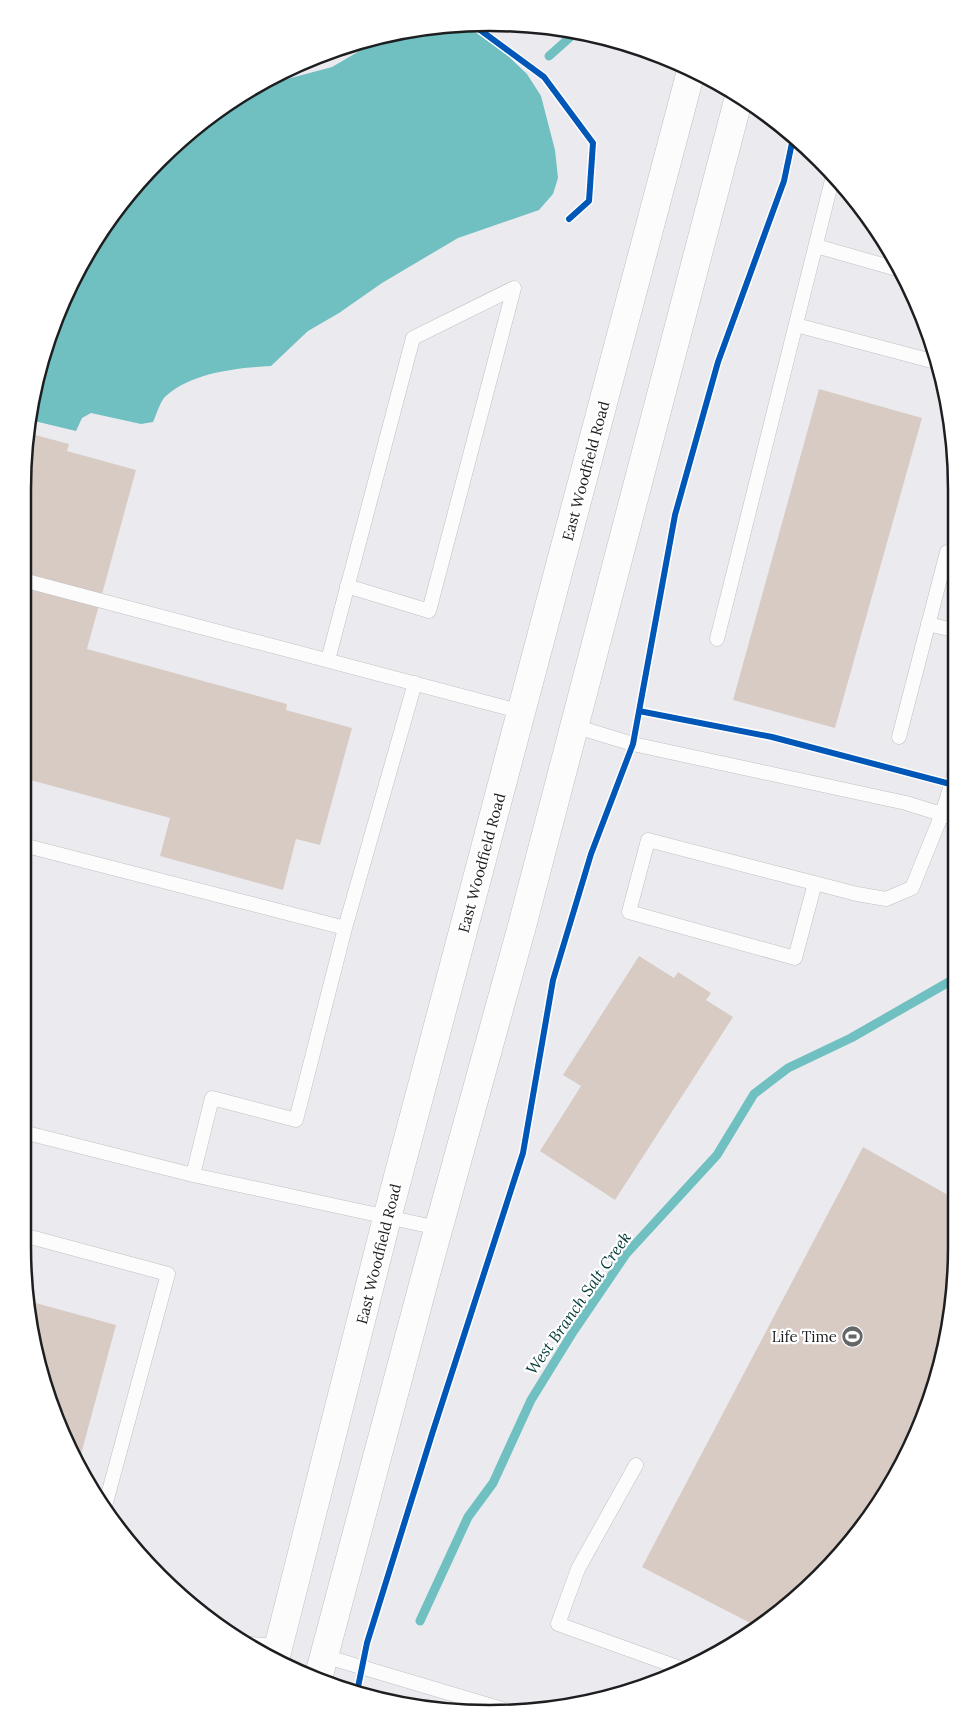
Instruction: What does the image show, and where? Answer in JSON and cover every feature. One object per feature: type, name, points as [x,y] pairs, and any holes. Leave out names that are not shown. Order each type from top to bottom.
[{"type":"street","name":"East Woodfield Road","points":[[278,1651],[388,1218],[689,78]]},
{"type":"street","points":[[322,1665],[438,1228],[522,926],[736,103]]},
{"type":"lane","points":[[717,639],[831,184]]},
{"type":"lane","points":[[816,246],[890,267]]},
{"type":"lane","points":[[328,660],[347,586],[413,338],[514,288],[428,611],[347,586]]},
{"type":"lane","points":[[796,325],[929,360]]},
{"type":"lane","points":[[899,737],[947,552]]},
{"type":"lane","points":[[31,582],[522,712]]},
{"type":"lane","points":[[928,624],[948,629]]},
{"type":"lane","points":[[193,1175],[212,1098],[296,1120],[345,928],[415,683]]},
{"type":"lane","points":[[574,726],[633,744],[906,804],[948,816],[912,888],[886,899],[857,894],[815,883],[648,840],[629,912],[795,958],[815,883]]},
{"type":"lane","points":[[31,847],[345,928]]},
{"type":"lane","points":[[31,1134],[193,1175],[438,1228]]},
{"type":"lane","points":[[31,1237],[168,1274],[108,1500]]},
{"type":"lane","points":[[636,1465],[578,1569],[558,1624],[674,1666]]},
{"type":"lane","points":[[322,1665],[480,1705]]},
{"type":"water","points":[[460,32],[477,33],[507,55],[527,74],[541,96],[555,150],[558,178],[553,194],[539,210],[458,238],[382,283],[339,313],[308,331],[271,366],[231,370],[203,376],[178,387],[162,400],[153,422],[141,424],[91,413],[82,418],[76,431],[36,422],[47,371],[66,314],[93,260],[108,235],[145,187],[187,145],[235,108],[287,79],[332,67],[361,50],[400,40]]},
{"type":"building","points":[[819,389],[922,418],[835,728],[733,700]]},
{"type":"building","points":[[35,435],[69,444],[67,451],[136,470],[87,649],[287,704],[286,710],[352,728],[320,845],[296,839],[283,890],[160,856],[170,818],[31,780],[31,490]]},
{"type":"building","points":[[639,956],[674,978],[678,972],[711,993],[706,1000],[733,1017],[615,1200],[540,1151],[581,1086],[563,1075]]},
{"type":"building","name":"Life Time","points":[[863,1147],[948,1195],[947,1276],[944,1306],[939,1336],[923,1394],[913,1422],[886,1476],[871,1501],[834,1549],[792,1591],[750,1623],[642,1567]]},
{"type":"building","points":[[35,1303],[116,1325],[81,1453],[66,1422],[47,1365]]},
{"type":"waterway","name":"West Branch Salt Creek","points":[[549,56],[569,38]]},
{"type":"waterway","name":"West Branch Salt Creek","points":[[420,1621],[468,1517],[493,1483],[531,1400],[573,1332],[626,1254],[717,1155],[754,1094],[788,1068],[851,1038],[948,982]]},
{"type":"cycle path","points":[[482,31],[544,77],[593,143],[589,201],[569,219]]},
{"type":"cycle path","points":[[358,1685],[367,1643],[523,1153],[553,980],[591,854],[633,744],[675,515],[718,362],[784,181],[792,145]]},
{"type":"cycle path","points":[[639,711],[772,737],[948,783]]},
{"type":"place","name":"Life Time","points":[[853,1337]]}]
